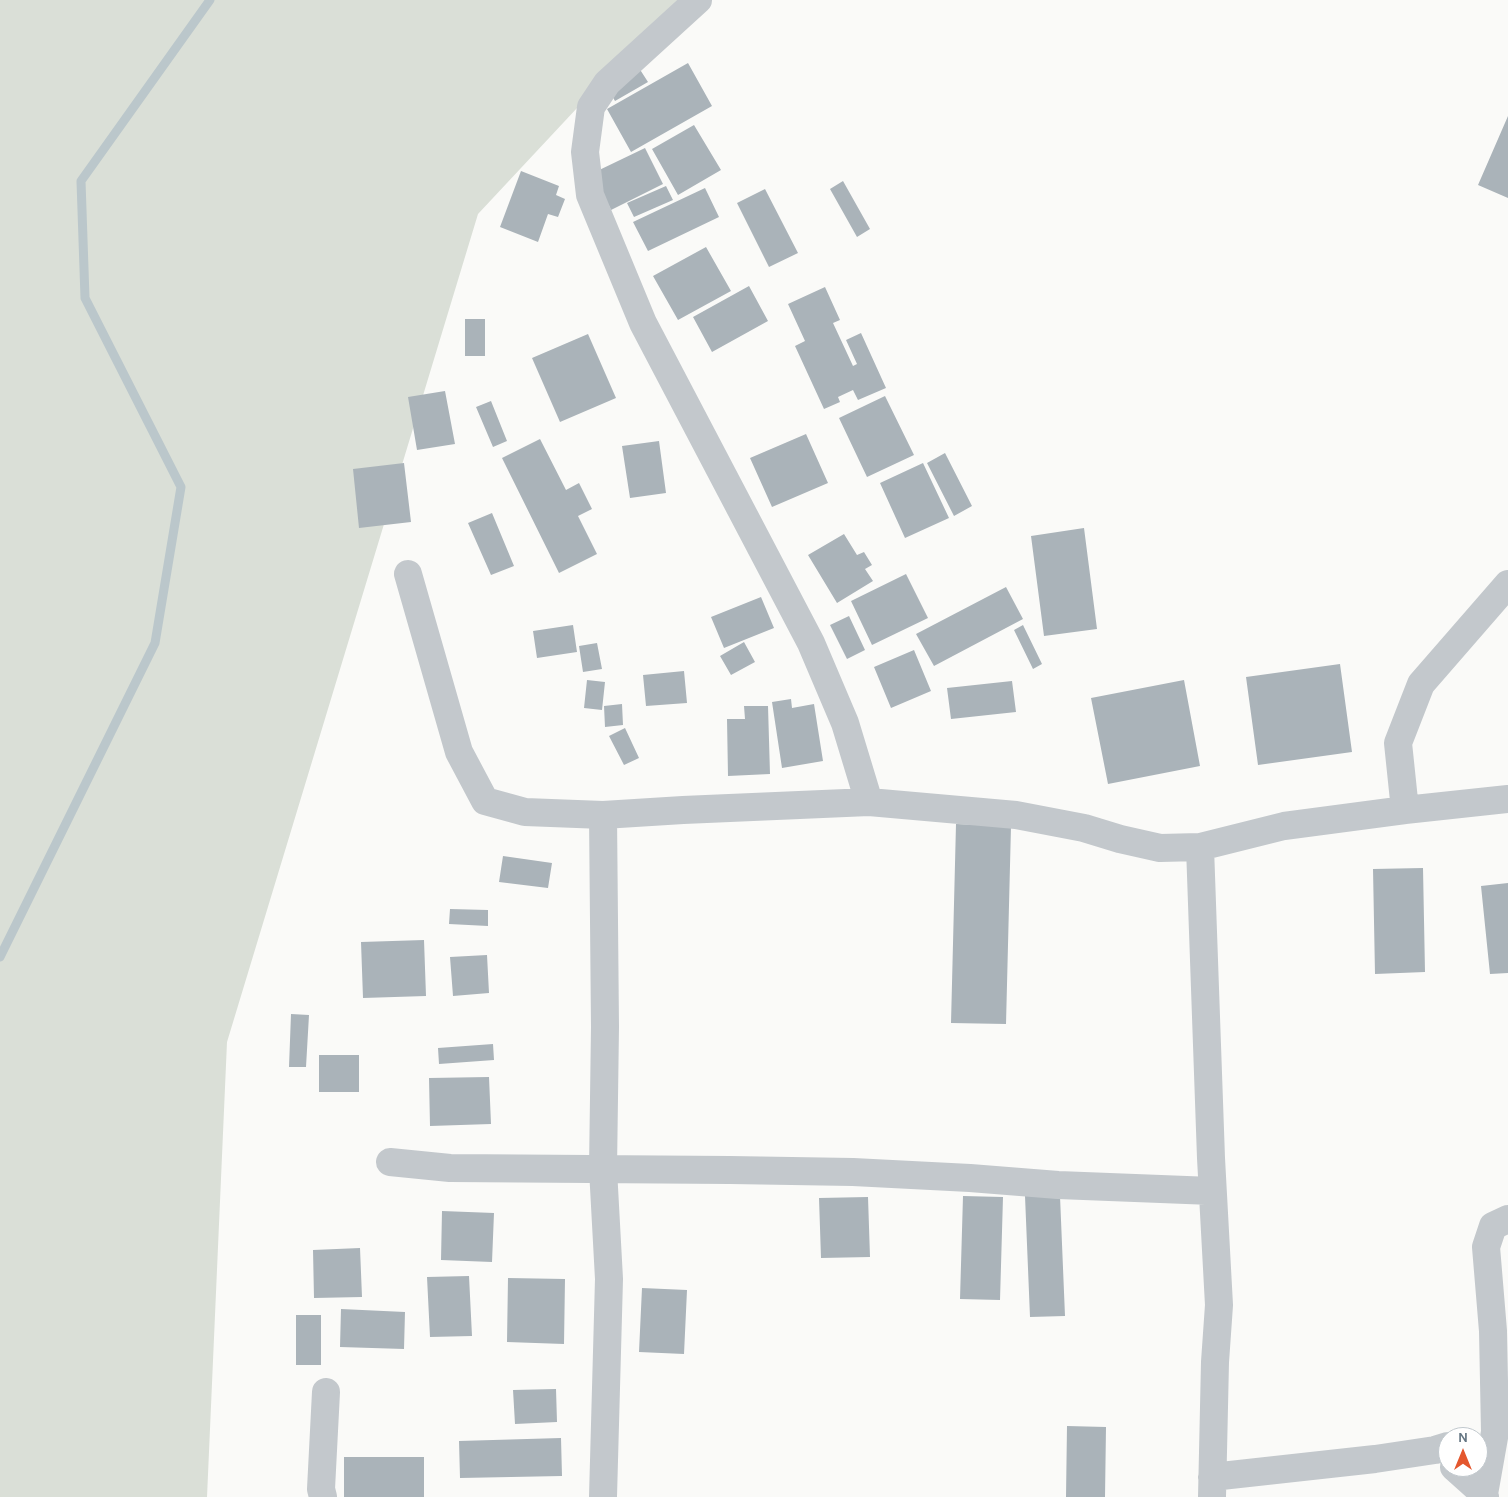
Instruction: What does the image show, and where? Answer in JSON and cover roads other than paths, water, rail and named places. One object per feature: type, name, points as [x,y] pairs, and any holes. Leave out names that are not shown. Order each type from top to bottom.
[{"type":"street","points":[[698,0],[607,84],[591,108],[585,152],[590,195],[643,323],[811,643],[845,723],[869,802]]},
{"type":"street","points":[[408,574],[459,752],[485,801],[525,812],[603,815],[869,802],[1016,815],[1084,828],[1160,848],[1200,847],[1284,826],[1508,799]]},
{"type":"street","points":[[1405,810],[1398,743],[1421,684],[1508,584]]},
{"type":"street","points":[[603,815],[605,1027],[603,1169],[609,1280],[603,1497]]},
{"type":"street","points":[[1200,847],[1212,1191],[1219,1305],[1215,1362],[1212,1487],[1375,1459],[1438,1456]]},
{"type":"street","points":[[390,1162],[450,1168],[853,1172],[1058,1185],[1212,1191]]},
{"type":"street","points":[[1485,1496],[1494,1433],[1494,1331],[1486,1247],[1494,1226],[1508,1219]]},
{"type":"street","points":[[322,1497],[326,1392]]},
{"type":"street","points":[[1466,1477],[1485,1496]]},
{"type":"waterway","points":[[0,957],[155,643],[181,487],[85,298],[81,181],[210,0]]}]
